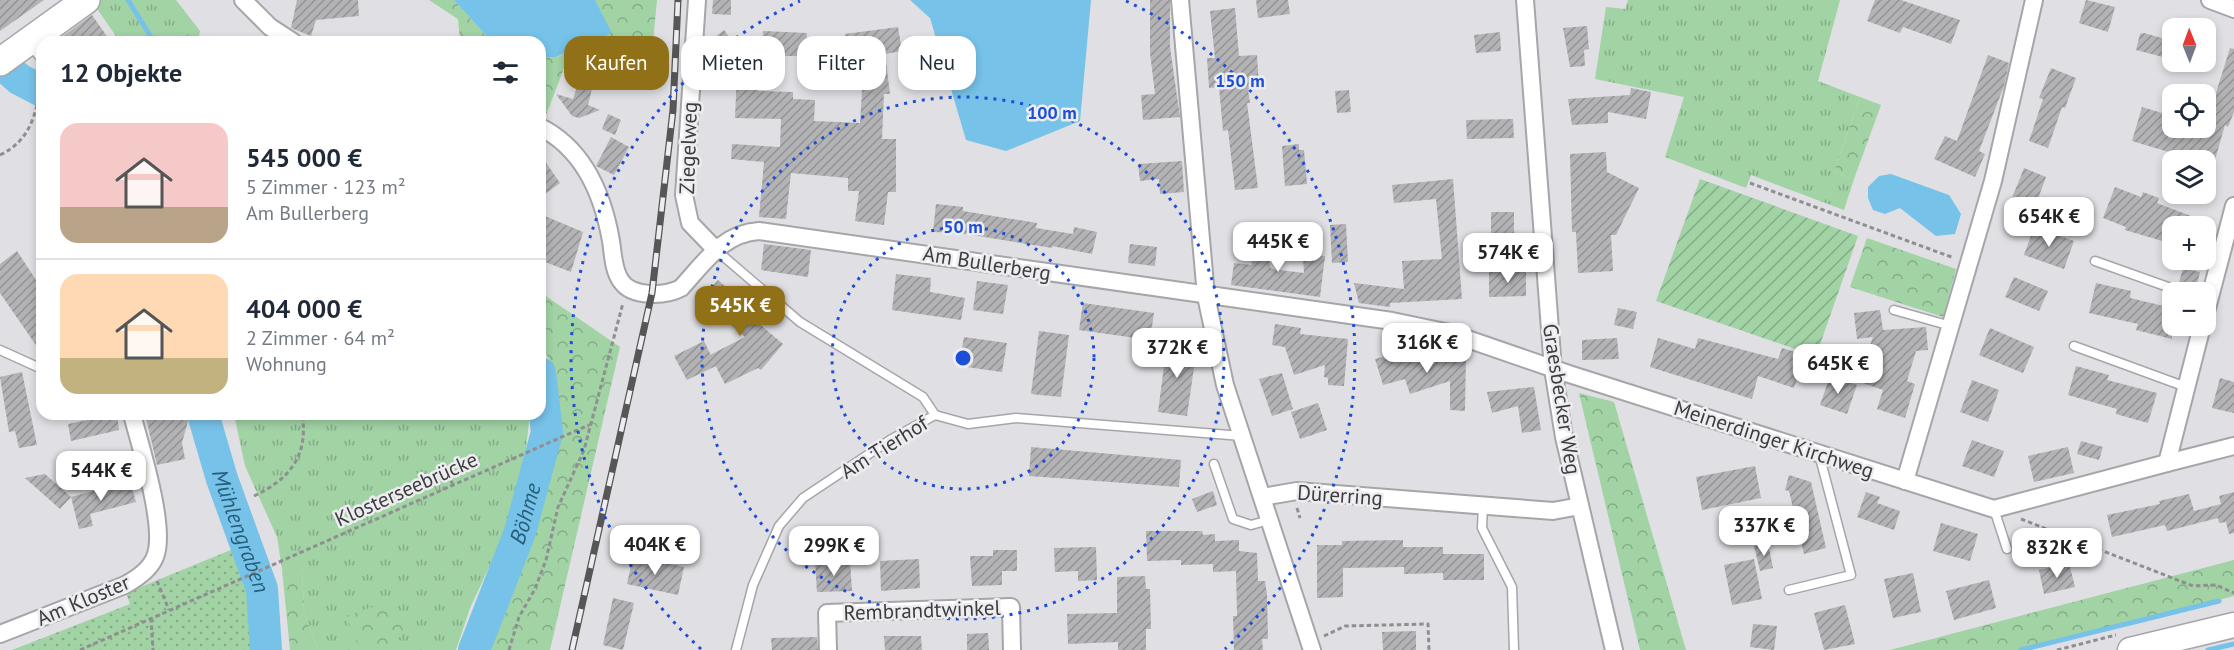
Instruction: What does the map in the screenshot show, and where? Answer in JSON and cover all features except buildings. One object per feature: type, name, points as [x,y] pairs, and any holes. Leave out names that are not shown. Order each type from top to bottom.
[{"type":"main road","points":[[40,36],[75,3]]},
{"type":"main road","points":[[22,53],[36,40]]},
{"type":"main road","points":[[2130,650],[2234,625]]},
{"type":"street","points":[[243,0],[270,27],[284,36]]},
{"type":"street","name":"Ziegelweg","points":[[697,0],[684,195],[690,223],[716,250]]},
{"type":"street","points":[[1180,0],[1206,296],[1225,385],[1262,497]]},
{"type":"street","name":"Graesbecker Weg","points":[[1525,0],[1554,369],[1564,437],[1614,650]]},
{"type":"street","points":[[1905,481],[1993,181],[2034,0]]},
{"type":"street","points":[[2210,0],[2234,9]]},
{"type":"street","points":[[546,131],[563,142],[593,182],[607,216],[619,280],[628,287]]},
{"type":"street","points":[[2215,282],[2230,242],[2234,206]]},
{"type":"street","name":"Am Bullerberg","points":[[628,287],[652,293],[673,292],[681,288],[716,250],[735,235],[759,231],[1392,321],[1450,333],[1554,369]]},
{"type":"street","points":[[2167,463],[2199,336]]},
{"type":"street","name":"Meinerdinger Kirchweg","points":[[1554,369],[1994,509]]},
{"type":"street","name":"Am Kloster","points":[[0,634],[125,585],[143,574],[156,557],[156,516],[133,420]]},
{"type":"street","points":[[1994,509],[2234,446]]},
{"type":"street","name":"Dürerring","points":[[1317,644],[1262,497],[1297,491],[1553,511],[1580,506]]},
{"type":"street","name":"Rembrandtwinkel","points":[[828,650],[827,613],[1011,607],[1012,650]]},
{"type":"lane","name":"Am Tierhof","points":[[716,250],[800,322],[923,397],[935,415],[890,440],[812,491],[779,526],[753,585],[736,650]]},
{"type":"lane","points":[[2095,261],[2162,285]]},
{"type":"lane","points":[[1894,310],[1951,326]]},
{"type":"lane","points":[[2074,346],[2186,387]]},
{"type":"lane","points":[[0,350],[36,366]]},
{"type":"lane","points":[[935,415],[968,424],[1016,418],[1242,436]]},
{"type":"lane","points":[[1789,590],[1851,574],[1819,453]]},
{"type":"lane","points":[[1214,464],[1233,519],[1251,525],[1269,520]]},
{"type":"lane","points":[[1483,505],[1482,528],[1512,587],[1514,650]]},
{"type":"lane","points":[[1994,509],[2007,549]]},
{"type":"path","points":[[0,155],[24,138],[31,128],[36,109]]},
{"type":"path","points":[[1750,183],[1970,264]]},
{"type":"path","points":[[510,650],[519,617],[535,589],[552,537],[558,507],[584,450],[628,287]]},
{"type":"path","points":[[254,496],[275,486],[294,466],[302,449],[302,420]]},
{"type":"path","name":"Klosterseebrücke","points":[[80,650],[589,425]]},
{"type":"path","points":[[448,474],[453,485]]},
{"type":"path","points":[[1297,503],[1300,518]]},
{"type":"path","points":[[1994,509],[2193,586],[2216,585],[2234,593]]},
{"type":"path","points":[[159,585],[170,610]]},
{"type":"path","points":[[151,618],[153,650]]},
{"type":"path","points":[[1317,644],[1345,626],[1428,624],[1429,650]]},
{"type":"green space","points":[[91,0],[176,0],[200,31],[199,36],[116,36]]},
{"type":"green space","points":[[429,0],[454,0],[487,36],[459,36],[458,19]]},
{"type":"green space","points":[[595,0],[657,0],[654,36],[604,36],[611,33]]},
{"type":"green space","points":[[1628,0],[1840,0],[1818,81],[1860,97],[1834,172],[1854,179],[1844,210],[1751,175],[1746,188],[1665,157],[1684,97],[1595,79],[1606,7],[1625,9]]},
{"type":"green space","points":[[564,54],[564,68],[546,115],[546,58]]},
{"type":"green space","points":[[1860,97],[1881,105],[1854,179],[1834,172]]},
{"type":"green space","points":[[1700,179],[1858,236],[1816,356],[1656,301]]},
{"type":"green space","points":[[1867,238],[1956,269],[1943,317],[1850,287]]},
{"type":"green space","points":[[546,296],[620,347],[550,650],[483,650],[530,530],[559,424],[555,370],[546,354]]},
{"type":"green space","points":[[1579,393],[1614,402],[1686,650],[1640,650]]},
{"type":"green space","points":[[235,420],[529,420],[523,474],[506,531],[470,608],[456,650],[318,650],[304,613],[302,563],[282,569],[277,537],[245,466]]},
{"type":"green space","points":[[238,547],[250,597],[256,650],[12,650],[130,604],[126,593]]},
{"type":"green space","points":[[2234,560],[2234,596],[2019,650],[1890,650]]},
{"type":"green space","points":[[302,562],[304,613],[318,650],[290,650],[282,569]]},
{"type":"green space","points":[[387,602],[404,631],[390,650],[360,650],[346,616]]},
{"type":"water","points":[[454,0],[595,0],[612,33],[605,36],[564,36],[564,54],[546,58],[546,36],[487,36]]},
{"type":"water","points":[[910,0],[1091,0],[1080,121],[1006,151],[966,140],[951,90],[976,90],[976,36],[935,36],[930,18]]},
{"type":"water","points":[[1891,174],[1949,195],[1961,214],[1955,234],[1936,236],[1900,208],[1885,214],[1873,210],[1868,198],[1868,187],[1879,176]]},
{"type":"waterway","points":[[128,0],[150,36]]},
{"type":"waterway","name":"Böhme","points":[[0,62],[19,79],[36,88]]},
{"type":"waterway","name":"Mühlengraben","points":[[205,420],[222,479],[262,589],[266,650]]},
{"type":"waterway","name":"Böhme","points":[[474,650],[520,532],[547,432],[546,420]]},
{"type":"waterway","points":[[2021,650],[2219,601]]},
{"type":"waterway","points":[[2208,650],[2234,644]]},
{"type":"railway","points":[[572,650],[652,293],[673,110],[678,0]]}]
